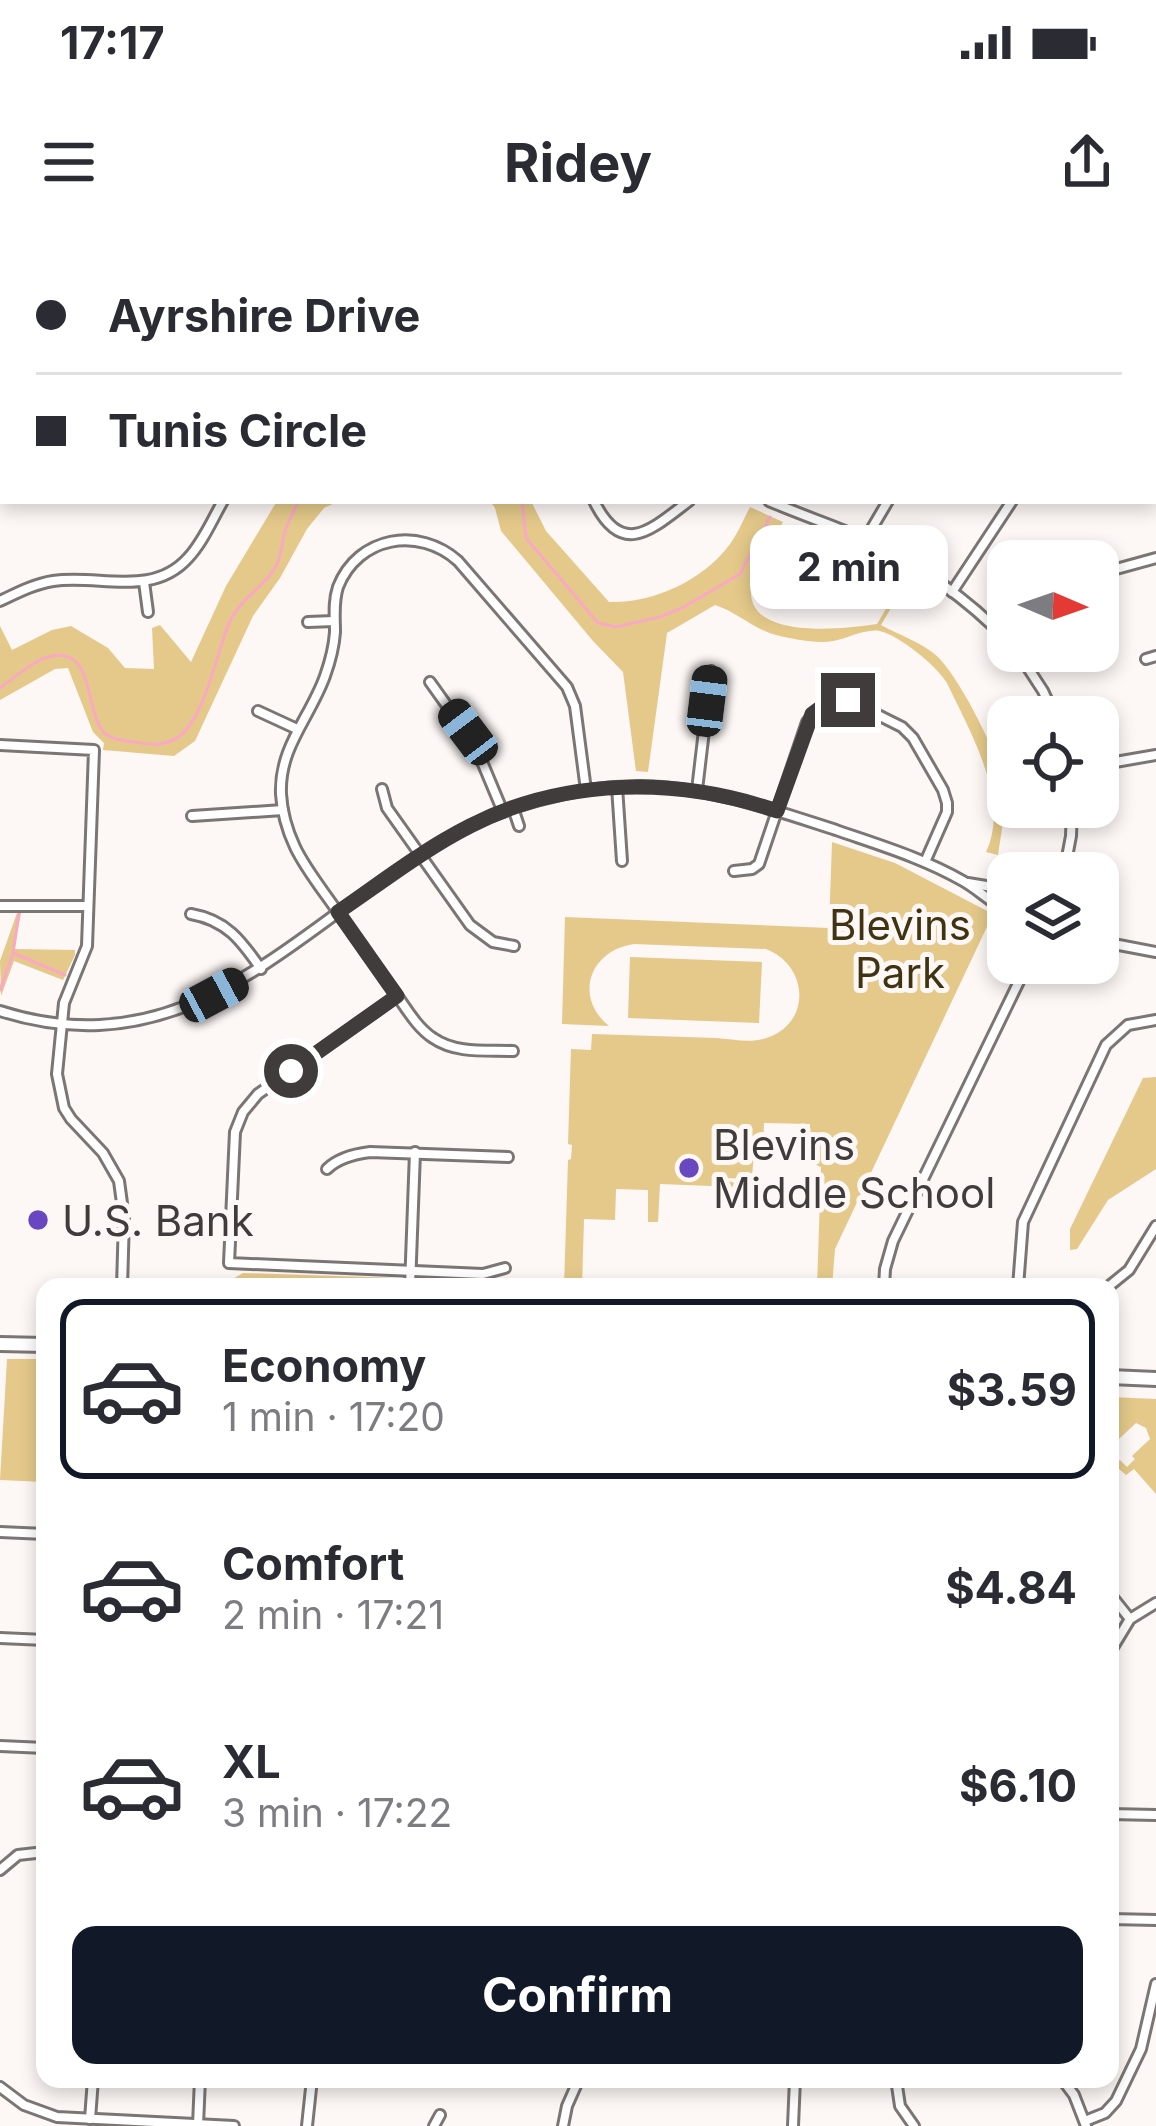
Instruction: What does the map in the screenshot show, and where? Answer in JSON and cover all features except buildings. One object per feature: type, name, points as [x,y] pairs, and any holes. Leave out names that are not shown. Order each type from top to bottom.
[{"type":"main road","points":[[0,1344],[36,1345]]},
{"type":"main road","points":[[1119,1378],[1156,1379]]},
{"type":"street","points":[[0,602],[59,580],[144,582],[168,574],[186,561],[221,504]]},
{"type":"street","points":[[596,504],[617,532],[634,535],[651,530],[685,504]]},
{"type":"street","points":[[776,504],[898,556],[987,623]]},
{"type":"street","points":[[865,539],[886,504]]},
{"type":"street","points":[[952,592],[1010,504]]},
{"type":"street","points":[[814,576],[834,527]]},
{"type":"street","points":[[513,1051],[446,1046],[419,1026],[296,849],[283,810],[283,769],[289,746],[329,665],[335,600],[352,565],[382,544],[412,539],[439,546],[458,561],[568,687],[575,706],[586,790]]},
{"type":"street","points":[[1119,568],[1156,558]]},
{"type":"street","points":[[144,582],[148,613]]},
{"type":"street","points":[[308,622],[334,621]]},
{"type":"street","points":[[697,790],[711,671]]},
{"type":"street","points":[[430,682],[468,732],[519,826]]},
{"type":"street","points":[[734,871],[759,864],[812,714],[831,700],[856,702],[910,734],[943,790],[946,812],[925,862]]},
{"type":"street","points":[[258,712],[297,729]]},
{"type":"street","points":[[0,745],[94,750],[87,946],[64,1003],[57,1074],[71,1119],[111,1165],[123,1197],[122,1278]]},
{"type":"street","points":[[1119,760],[1156,754]]},
{"type":"street","points":[[617,788],[622,861]]},
{"type":"street","points":[[382,789],[387,808],[470,925],[493,942],[514,946]]},
{"type":"street","points":[[0,1011],[60,1024],[94,1024],[145,1019],[194,1004],[261,968],[475,823],[586,790],[697,790],[748,800],[925,862],[967,883],[987,901]]},
{"type":"street","points":[[192,816],[283,810]]},
{"type":"street","points":[[967,883],[987,886]]},
{"type":"street","points":[[0,906],[88,906]]},
{"type":"street","points":[[191,914],[225,926],[261,968]]},
{"type":"street","points":[[1119,945],[1156,952]]},
{"type":"street","points":[[885,1278],[893,1241],[1018,984]]},
{"type":"street","points":[[397,996],[258,1094],[243,1112],[234,1143],[229,1263],[483,1274],[505,1268]]},
{"type":"street","points":[[1019,1278],[1028,1208],[1106,1045],[1119,1024],[1155,1020]]},
{"type":"street","points":[[410,1278],[415,1152]]},
{"type":"street","points":[[327,1169],[360,1154],[508,1157]]},
{"type":"street","points":[[1119,1278],[1156,1226]]},
{"type":"street","points":[[0,1532],[36,1534]]},
{"type":"street","points":[[1119,1637],[1130,1619],[1156,1603]]},
{"type":"street","points":[[1119,1605],[1130,1619]]},
{"type":"street","points":[[0,1638],[36,1640]]},
{"type":"street","points":[[0,1746],[36,1748]]},
{"type":"street","points":[[1119,1814],[1156,1814]]},
{"type":"street","points":[[0,1870],[18,1855],[36,1853]]},
{"type":"street","points":[[1119,1919],[1156,1920]]},
{"type":"street","points":[[1069,2088],[1086,2123],[1117,2101],[1141,2050],[1156,1984]]},
{"type":"street","points":[[0,2087],[47,2115],[234,2126]]},
{"type":"street","points":[[91,2119],[93,2088]]},
{"type":"street","points":[[198,2125],[200,2088]]},
{"type":"street","points":[[307,2126],[310,2088]]},
{"type":"street","points":[[562,2126],[575,2088]]},
{"type":"street","points":[[793,2126],[795,2088]]},
{"type":"street","points":[[897,2088],[900,2106],[914,2126]]},
{"type":"street","points":[[46,2126],[47,2115]]},
{"type":"street","points":[[434,2126],[440,2115]]},
{"type":"green space","points":[[275,504],[333,504],[307,529],[253,616],[195,741],[174,756],[103,750],[104,743],[93,732],[68,668],[55,669],[0,700],[0,626],[12,650],[71,626],[108,648],[125,668],[154,669],[152,628],[160,625],[191,662],[226,586]]},
{"type":"green space","points":[[492,504],[532,504],[546,531],[609,602],[625,602],[674,588],[704,571],[731,543],[750,507],[783,522],[761,559],[752,582],[752,601],[761,615],[797,627],[877,624],[906,575],[881,625],[938,657],[957,683],[987,740],[987,777],[947,683],[897,639],[869,631],[826,642],[797,639],[768,633],[715,605],[667,633],[648,772],[636,771],[623,672],[501,531]]},
{"type":"green space","points":[[1002,828],[998,852],[986,852],[992,832]]},
{"type":"green space","name":"Blevins Park","points":[[832,842],[895,863],[987,911],[987,927],[835,1249],[833,1278],[817,1278],[821,1167],[809,1162],[810,1124],[764,1123],[763,1159],[757,1159],[754,1150],[752,1179],[725,1178],[736,1187],[660,1184],[658,1222],[648,1222],[648,1190],[616,1189],[615,1220],[584,1219],[582,1278],[564,1278],[572,1145],[568,1144],[571,1049],[591,1050],[592,1034],[763,1039],[790,1022],[799,996],[791,968],[766,949],[634,944],[606,955],[592,976],[592,1002],[609,1026],[562,1024],[565,917],[829,928]]},
{"type":"green space","points":[[17,913],[21,913],[14,949],[75,950],[75,955],[63,980],[14,961],[1,996],[0,961]]},
{"type":"green space","points":[[630,957],[762,962],[759,1023],[628,1018]]},
{"type":"green space","points":[[1156,1077],[1156,1169],[1108,1200],[1077,1249],[1070,1250],[1070,1229],[1143,1078]]},
{"type":"green space","points":[[243,1273],[396,1278],[234,1278]]},
{"type":"green space","points":[[7,1359],[36,1359],[36,1482],[0,1480]]},
{"type":"green space","points":[[1119,1397],[1156,1399],[1156,1494],[1134,1469],[1126,1475],[1119,1469],[1119,1461],[1127,1467],[1150,1439],[1146,1428],[1136,1423],[1119,1439]]},
{"type":"waterway","points":[[0,688],[38,661],[57,655],[71,658],[80,667],[99,726],[107,735],[148,744],[171,741],[183,733],[201,705],[231,619],[278,562],[298,504]]},
{"type":"waterway","points":[[522,504],[526,538],[598,623],[616,627],[682,608],[740,574],[770,517]]},
{"type":"waterway","points":[[19,913],[13,953],[65,975]]},
{"type":"waterway","points":[[0,990],[12,956]]},
{"type":"place","name":"Blevins Middle School","points":[[689,1168]]},
{"type":"place","name":"U.S. Bank","points":[[38,1220]]},
{"type":"route","points":[[291,1071],[397,996],[338,912],[439,843],[503,812],[586,790],[642,786],[697,790],[777,811],[812,714],[831,700],[848,700]]}]
